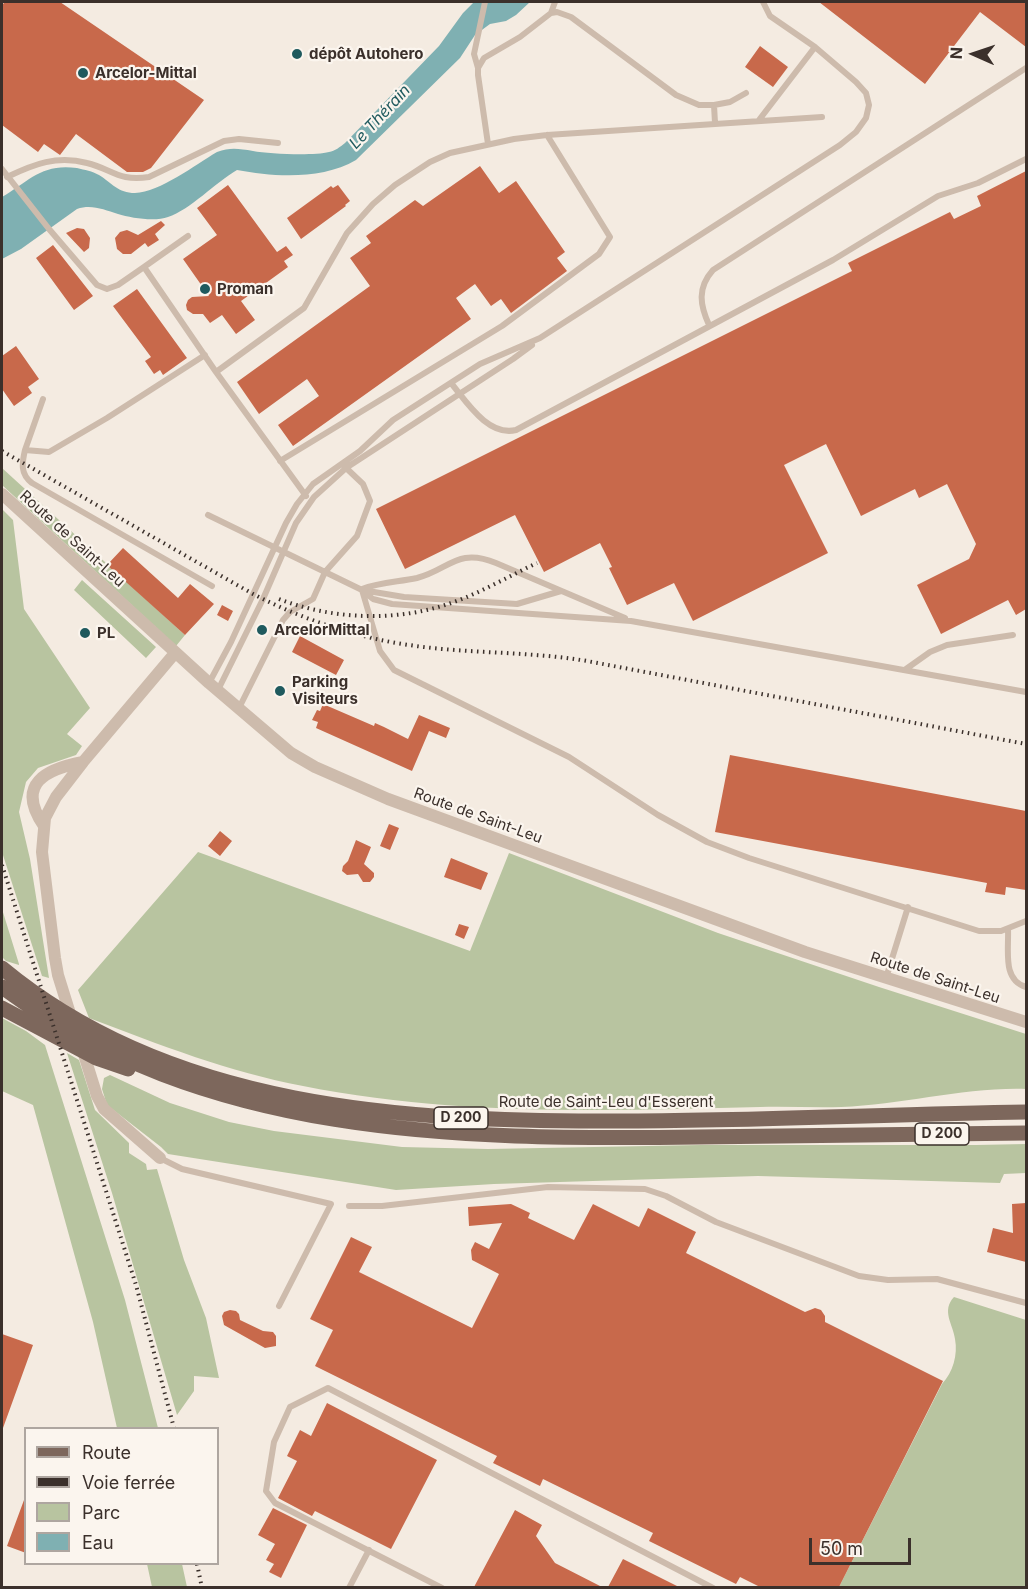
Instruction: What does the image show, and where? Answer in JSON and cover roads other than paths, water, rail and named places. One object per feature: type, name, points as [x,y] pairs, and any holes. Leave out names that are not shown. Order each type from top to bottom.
[{"type":"main road","name":"D 200","points":[[4,976],[17,998],[60,1027],[161,1075],[204,1090],[284,1110],[365,1124],[470,1135],[543,1138],[1026,1133]]},
{"type":"main road","name":"Route de Saint-Leu d'Esserent","points":[[4,976],[61,1012],[153,1056],[230,1083],[326,1103],[410,1114],[517,1121],[649,1121],[1026,1112]]},
{"type":"main road","points":[[2,1008],[96,1059],[120,1068],[161,1075]]},
{"type":"street","name":"Route de Saint-Leu","points":[[2,494],[214,687],[295,756],[361,788],[805,952],[1026,1022]]},
{"type":"street","points":[[160,1158],[109,1115],[97,1096],[56,967],[42,859],[44,826],[48,811],[56,797],[175,652]]},
{"type":"street","points":[[44,826],[34,804],[33,796],[38,782],[47,772],[83,762]]},
{"type":"lane","points":[[485,2],[474,54],[478,68],[488,144]]},
{"type":"lane","points":[[551,14],[555,2]]},
{"type":"lane","points":[[214,687],[231,642],[274,548],[297,504],[313,484],[460,394],[540,338],[840,145],[863,124],[868,112],[866,93],[856,81],[814,47],[770,16],[763,2]]},
{"type":"lane","points":[[478,68],[489,54],[520,38],[551,14],[561,12],[676,95],[699,105],[714,105],[730,102],[746,93]]},
{"type":"lane","points":[[759,120],[814,47]]},
{"type":"lane","points":[[709,325],[702,306],[701,293],[705,281],[713,270],[1026,68]]},
{"type":"lane","points":[[714,105],[715,123]]},
{"type":"lane","points":[[216,372],[304,308],[346,233],[382,195],[436,158],[488,144],[547,135],[822,117]]},
{"type":"lane","points":[[280,461],[502,326],[599,254],[610,237],[547,135]]},
{"type":"lane","points":[[7,177],[34,164],[53,159],[88,163],[119,177],[137,179],[149,177],[224,141],[239,139],[278,143]]},
{"type":"lane","points":[[451,382],[484,420],[496,428],[506,431],[516,430],[833,260],[938,196],[978,183],[1026,159]]},
{"type":"lane","points":[[2,169],[15,188],[97,285],[107,289],[118,285],[188,236]]},
{"type":"lane","points":[[144,267],[216,372],[310,501]]},
{"type":"lane","points":[[214,687],[284,553],[296,523],[310,501],[343,466],[393,420],[480,364],[540,338]]},
{"type":"lane","points":[[25,450],[49,452],[205,355]]},
{"type":"lane","points":[[42,399],[25,450],[22,470],[24,476],[32,483],[212,586]]},
{"type":"lane","points":[[239,708],[283,620],[290,612],[313,599],[325,572],[357,536],[370,501],[363,484],[343,466]]},
{"type":"lane","points":[[208,515],[362,590],[373,599],[392,604],[631,621],[1026,692]]},
{"type":"lane","points":[[362,590],[385,582],[416,578],[456,560],[476,557],[496,563],[631,621]]},
{"type":"lane","points":[[362,590],[404,597],[517,604],[561,591]]},
{"type":"lane","points":[[362,590],[380,651],[389,665],[401,674],[563,754],[707,842],[749,858],[980,931],[995,933],[1026,921]]},
{"type":"lane","points":[[906,669],[938,648],[1013,635]]},
{"type":"lane","points":[[886,978],[908,907]]},
{"type":"lane","points":[[1008,929],[1010,974],[1016,983],[1026,987]]},
{"type":"lane","points":[[160,1158],[182,1169],[330,1204],[279,1306]]},
{"type":"lane","points":[[349,1206],[382,1206],[548,1187],[645,1189],[666,1196],[716,1222],[859,1276],[888,1281],[937,1279],[1026,1303]]},
{"type":"lane","points":[[442,1587],[275,1503],[266,1491],[274,1442],[290,1407],[328,1388],[713,1587]]},
{"type":"lane","points":[[349,1587],[369,1550]]},
{"type":"water","name":"Le Thérain","points":[[474,2],[530,2],[506,21],[490,24],[475,35],[460,58],[356,160],[313,174],[282,175],[237,170],[185,208],[163,218],[136,218],[93,207],[77,209],[21,249],[2,259],[2,197],[28,179],[54,168],[77,168],[94,172],[120,189],[135,193],[166,183],[217,152],[227,149],[303,154],[335,150],[345,143],[439,46]]},
{"type":"railway","points":[[2,451],[253,594],[309,619],[348,632],[389,642],[431,648],[587,661],[1026,744]]},
{"type":"railway","points":[[279,599],[319,611],[340,614],[362,616],[404,614],[457,601],[537,563]]},
{"type":"railway","points":[[2,865],[136,1285],[174,1427]]},
{"type":"railway","points":[[197,1565],[202,1588]]},
{"type":"place","name":"dépôt Autohero","points":[[297,54]]},
{"type":"place","name":"Arcelor-Mittal","points":[[83,73]]},
{"type":"place","name":"Proman","points":[[205,289]]},
{"type":"place","name":"ArcelorMittal","points":[[262,630]]},
{"type":"place","name":"PL","points":[[85,633]]},
{"type":"place","name":"Parking Visiteurs","points":[[280,691]]}]
